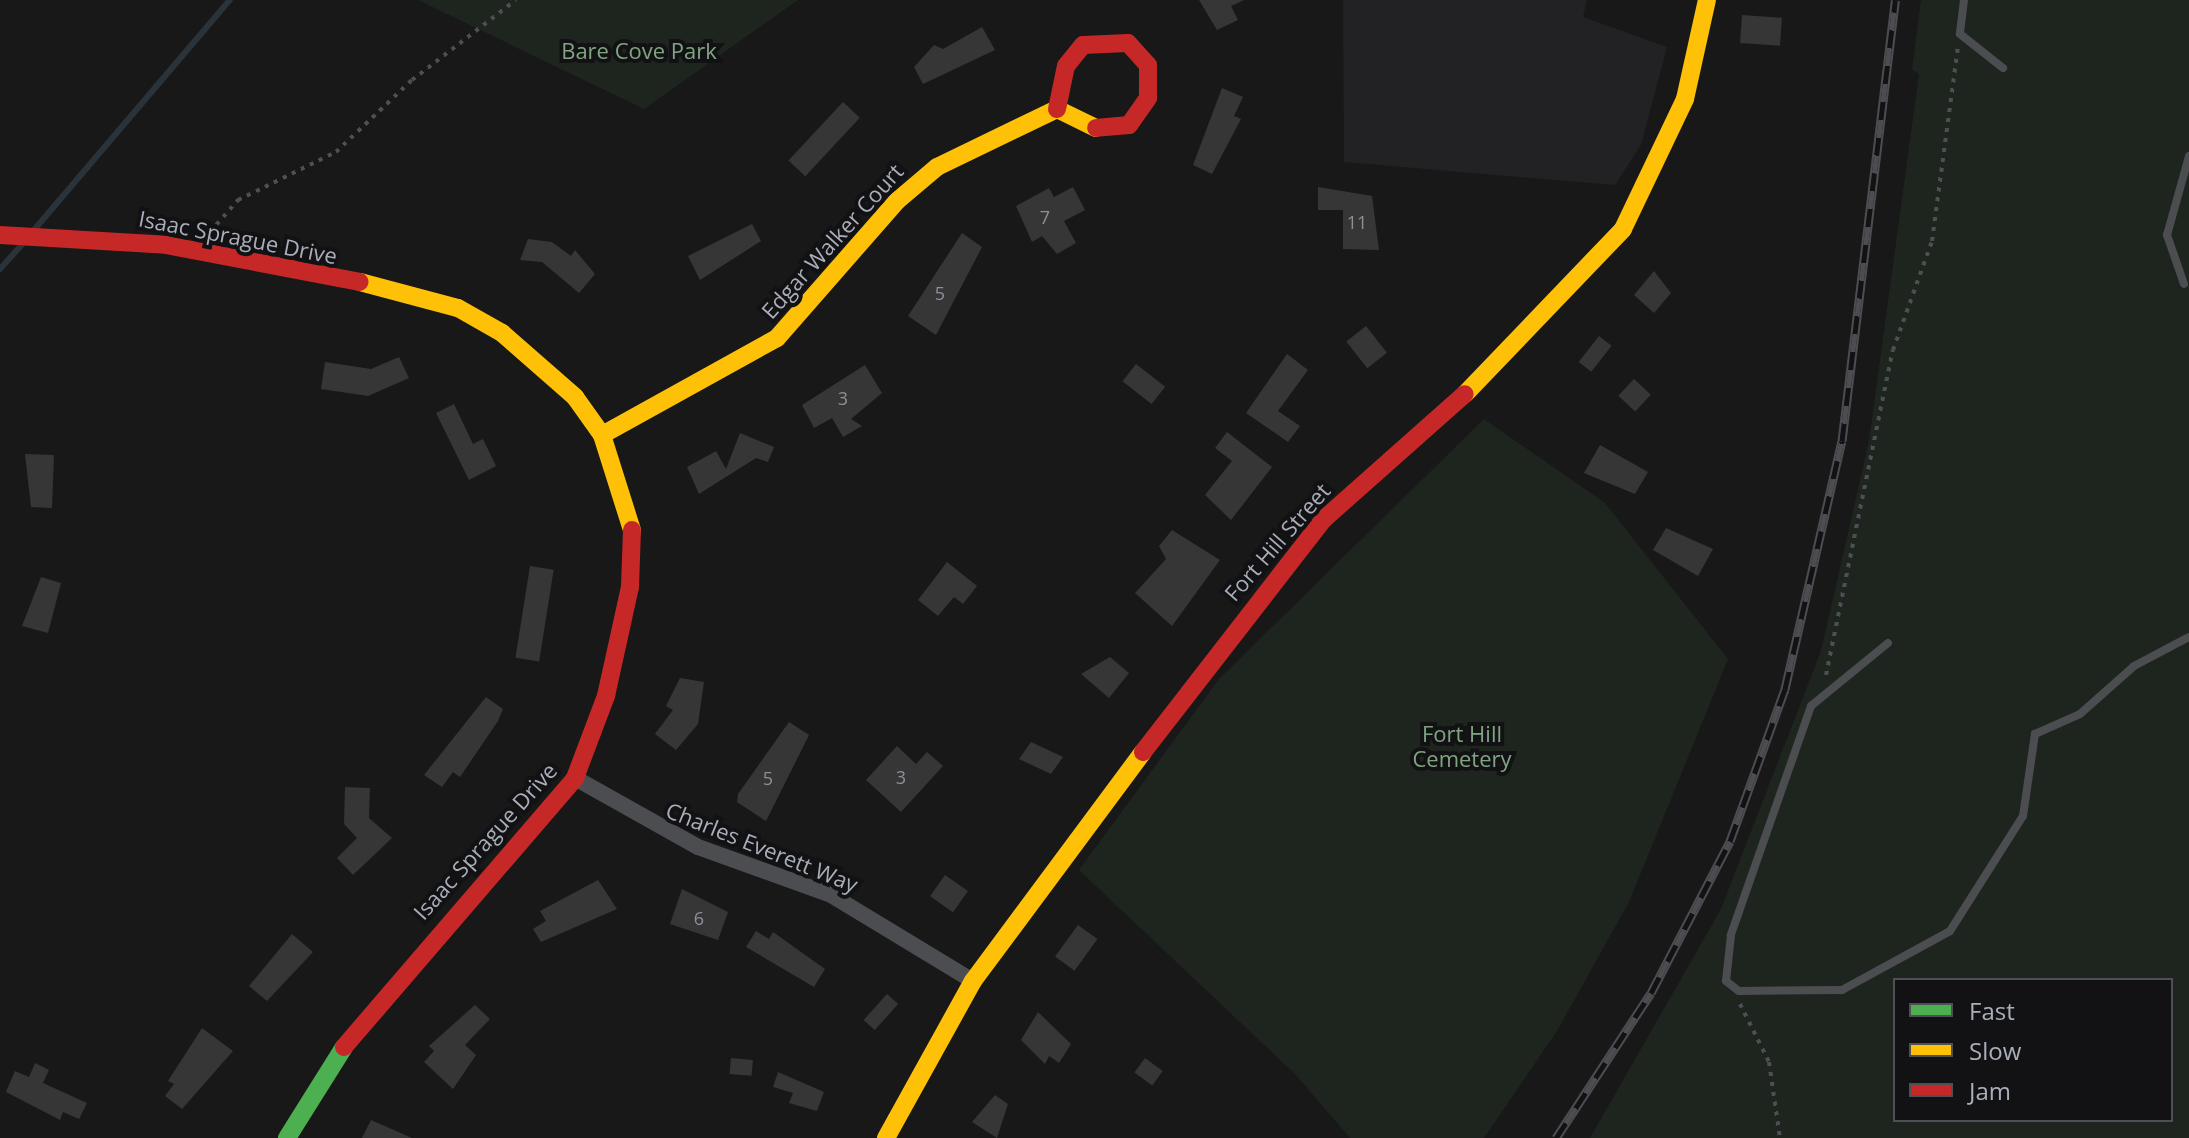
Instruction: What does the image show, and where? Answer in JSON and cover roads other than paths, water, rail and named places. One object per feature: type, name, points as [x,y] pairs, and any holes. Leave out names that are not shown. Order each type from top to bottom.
[{"type":"street","name":"Fort Hill Street","points":[[886,1138],[973,981],[1136,754],[1324,519],[1591,273],[1651,183],[1685,99],[1707,0]]},
{"type":"street","points":[[1128,43],[1148,65],[1145,108],[1129,125],[1095,128],[1057,109],[1066,66],[1083,45],[1128,43]]},
{"type":"street","name":"Edgar Walker Court","points":[[602,435],[777,338],[922,176],[1057,109]]},
{"type":"street","name":"Isaac Sprague Drive","points":[[0,235],[111,238],[204,252],[412,292],[480,318],[559,380],[602,435],[632,531],[630,587],[606,696],[575,778],[365,1015],[287,1138]]},
{"type":"street","name":"Charles Everett Way","points":[[575,778],[698,847],[831,895],[973,981]]},
{"type":"lane","points":[[1964,0],[1960,34],[2003,68]]},
{"type":"lane","points":[[2184,284],[2167,235],[2189,156]]},
{"type":"lane","points":[[1888,643],[1811,706],[1731,935],[1726,981],[1739,991],[1842,990],[1905,962],[1950,931],[2023,816],[2035,734],[2080,714],[2134,666],[2189,637]]},
{"type":"waterway","points":[[34,230],[230,0]]},
{"type":"waterway","points":[[0,269],[24,242]]},
{"type":"railway","points":[[1556,1138],[1651,993],[1730,841],[1785,689],[1842,441],[1895,0]]},
{"type":"park label","name":"Bare Cove Park","points":[[639,51]]},
{"type":"park label","name":"Fort Hill Cemetery","points":[[1462,746]]}]
